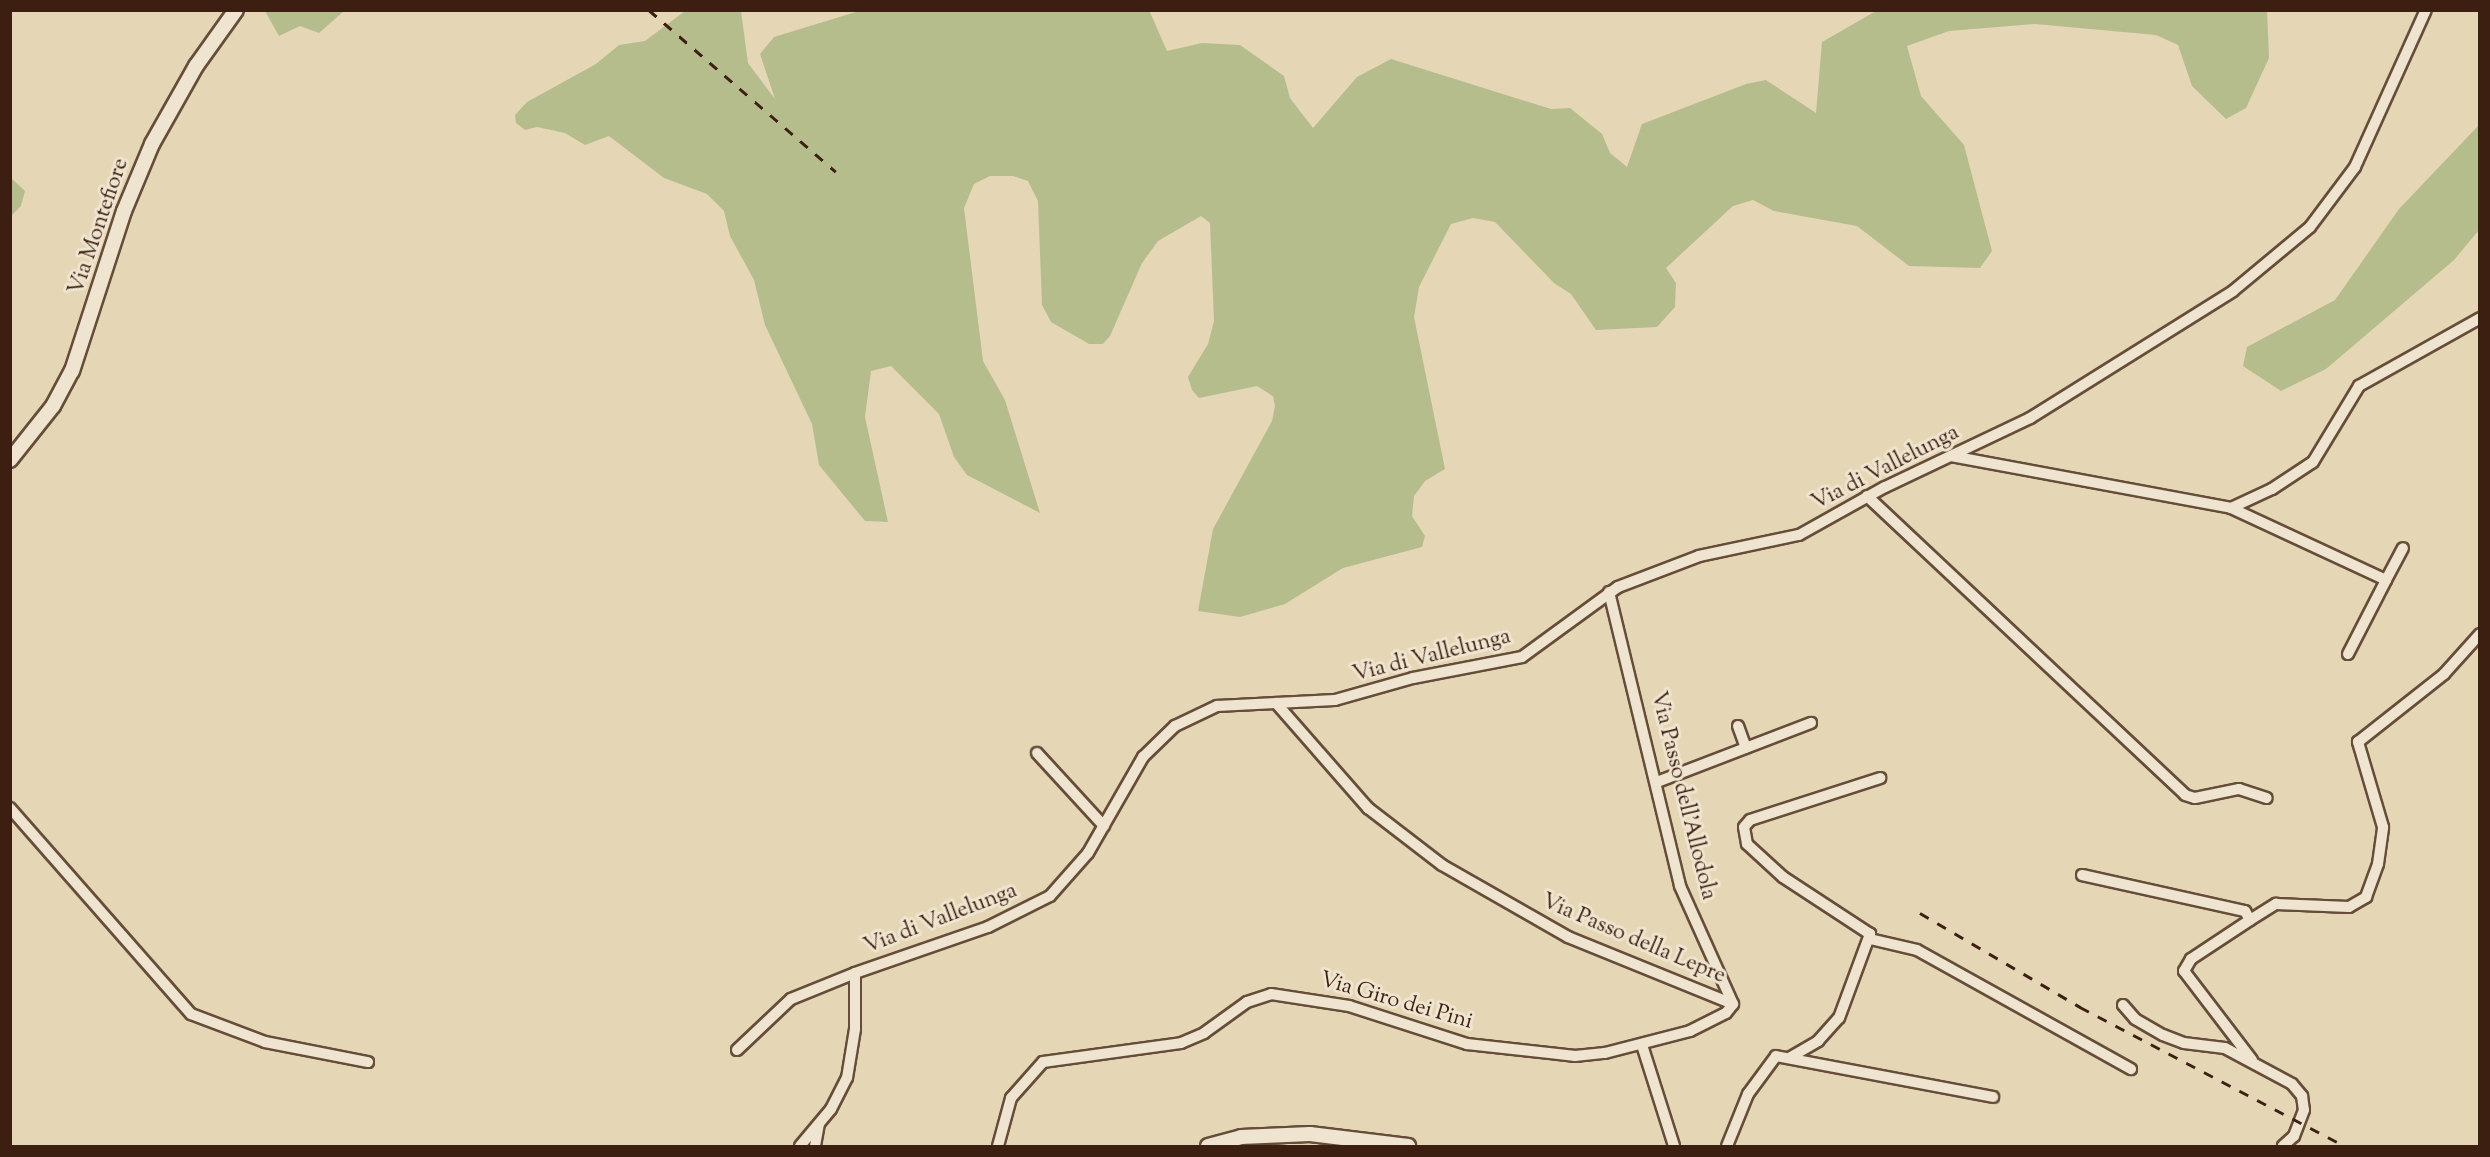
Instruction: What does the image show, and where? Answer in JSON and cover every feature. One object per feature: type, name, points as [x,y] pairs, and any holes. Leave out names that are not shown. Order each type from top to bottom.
[{"type":"main road","name":"Via Montefiore","points":[[10,460],[53,406],[72,370],[149,151],[193,72],[236,10]]},
{"type":"main road","points":[[1208,1146],[1241,1137],[1299,1134],[1408,1146]]},
{"type":"street","name":"Via di Vallelunga","points":[[800,1146],[835,1103],[850,1067],[855,973],[977,931],[1038,904],[1069,879],[1104,825],[1140,762],[1175,726],[1209,708],[1335,700],[1413,678],[1513,660],[1531,651],[1610,592],[1699,556],[1794,537],[1867,496],[2042,411],[2226,296],[2294,242],[2352,174],[2426,10]]},
{"type":"street","points":[[2231,508],[2277,486],[2313,462],[2359,386],[2480,318]]},
{"type":"street","points":[[1951,456],[2231,508],[2258,525],[2386,580]]},
{"type":"street","points":[[1867,496],[2185,795],[2198,798],[2239,789],[2267,798]]},
{"type":"street","points":[[2348,654],[2403,548]]},
{"type":"street","name":"Via Passo dell'Allodola","points":[[1610,592],[1683,894],[1733,1004]]},
{"type":"street","points":[[2252,1060],[2184,971],[2191,959],[2276,904],[2349,907],[2366,897],[2378,864],[2383,827],[2358,742],[2444,674],[2480,634]]},
{"type":"street","name":"Via Passo della Lepre","points":[[1276,703],[1368,808],[1451,871],[1585,945],[1733,1004]]},
{"type":"street","points":[[1657,782],[1810,723]]},
{"type":"street","points":[[1738,726],[1746,748]]},
{"type":"street","points":[[1037,753],[1104,825]]},
{"type":"street","points":[[1790,1058],[1818,1041],[1839,1018],[1870,939],[1867,930],[1783,877],[1747,844],[1743,830],[1750,820],[1880,778]]},
{"type":"street","points":[[10,808],[191,1014],[276,1045],[368,1062]]},
{"type":"street","points":[[2082,875],[2238,907],[2250,920]]},
{"type":"street","points":[[1870,939],[1917,950],[2131,1069]]},
{"type":"street","points":[[737,1050],[791,999],[855,973]]},
{"type":"street","name":"Via Giro dei Pini","points":[[998,1146],[1011,1098],[1042,1062],[1180,1043],[1252,999],[1271,994],[1349,1006],[1467,1044],[1575,1056],[1642,1045],[1694,1030],[1726,1013],[1733,1004]]},
{"type":"street","points":[[2123,1005],[2137,1021],[2174,1040],[2219,1046],[2252,1060],[2287,1080],[2302,1096],[2301,1122],[2283,1146]]},
{"type":"street","points":[[1642,1045],[1674,1146]]},
{"type":"street","points":[[1727,1146],[1748,1094],[1765,1064],[1776,1056],[1993,1097]]},
{"type":"street","points":[[815,1146],[819,1124]]},
{"type":"green space","points":[[1149,10],[1167,51],[1202,43],[1240,45],[1284,76],[1290,98],[1313,128],[1357,77],[1391,59],[1551,109],[1570,108],[1602,134],[1610,153],[1627,167],[1642,124],[1746,84],[1766,80],[1816,113],[1822,42],[1876,11],[2267,11],[2269,58],[2246,108],[2226,119],[2192,86],[2178,45],[2156,35],[2035,24],[1949,31],[1907,46],[1921,96],[1964,145],[1992,251],[1980,268],[1909,266],[1857,226],[1774,211],[1753,200],[1733,206],[1666,268],[1676,283],[1675,307],[1657,327],[1596,330],[1571,294],[1554,283],[1495,222],[1473,218],[1451,224],[1419,287],[1414,317],[1445,469],[1425,481],[1414,496],[1412,516],[1425,536],[1422,547],[1343,568],[1285,604],[1240,617],[1198,611],[1213,529],[1272,421],[1275,406],[1273,396],[1257,386],[1199,398],[1192,390],[1188,377],[1208,344],[1214,321],[1210,223],[1201,216],[1158,241],[1142,263],[1110,336],[1103,344],[1089,344],[1051,322],[1042,305],[1038,201],[1028,181],[1013,176],[990,176],[974,184],[964,208],[983,361],[1005,400],[1040,513],[967,475],[954,457],[939,414],[891,366],[871,371],[865,417],[888,522],[865,521],[819,465],[812,424],[765,325],[754,280],[730,236],[724,211],[707,194],[664,178],[609,136],[585,145],[565,133],[537,127],[525,130],[516,123],[515,115],[527,102],[596,64],[619,45],[645,41],[685,11],[741,11],[748,63],[775,99],[760,54],[774,37],[859,11]]},
{"type":"green space","points":[[265,11],[344,11],[319,33],[300,26],[279,36]]},
{"type":"green space","points":[[2479,125],[2479,230],[2454,260],[2326,369],[2281,391],[2243,366],[2247,347],[2335,300],[2399,209]]},
{"type":"green space","points":[[11,178],[25,191],[21,206],[11,216]]},
{"type":"railway","points":[[649,10],[836,172]]},
{"type":"railway","points":[[1920,913],[2080,1007],[2345,1146]]}]
